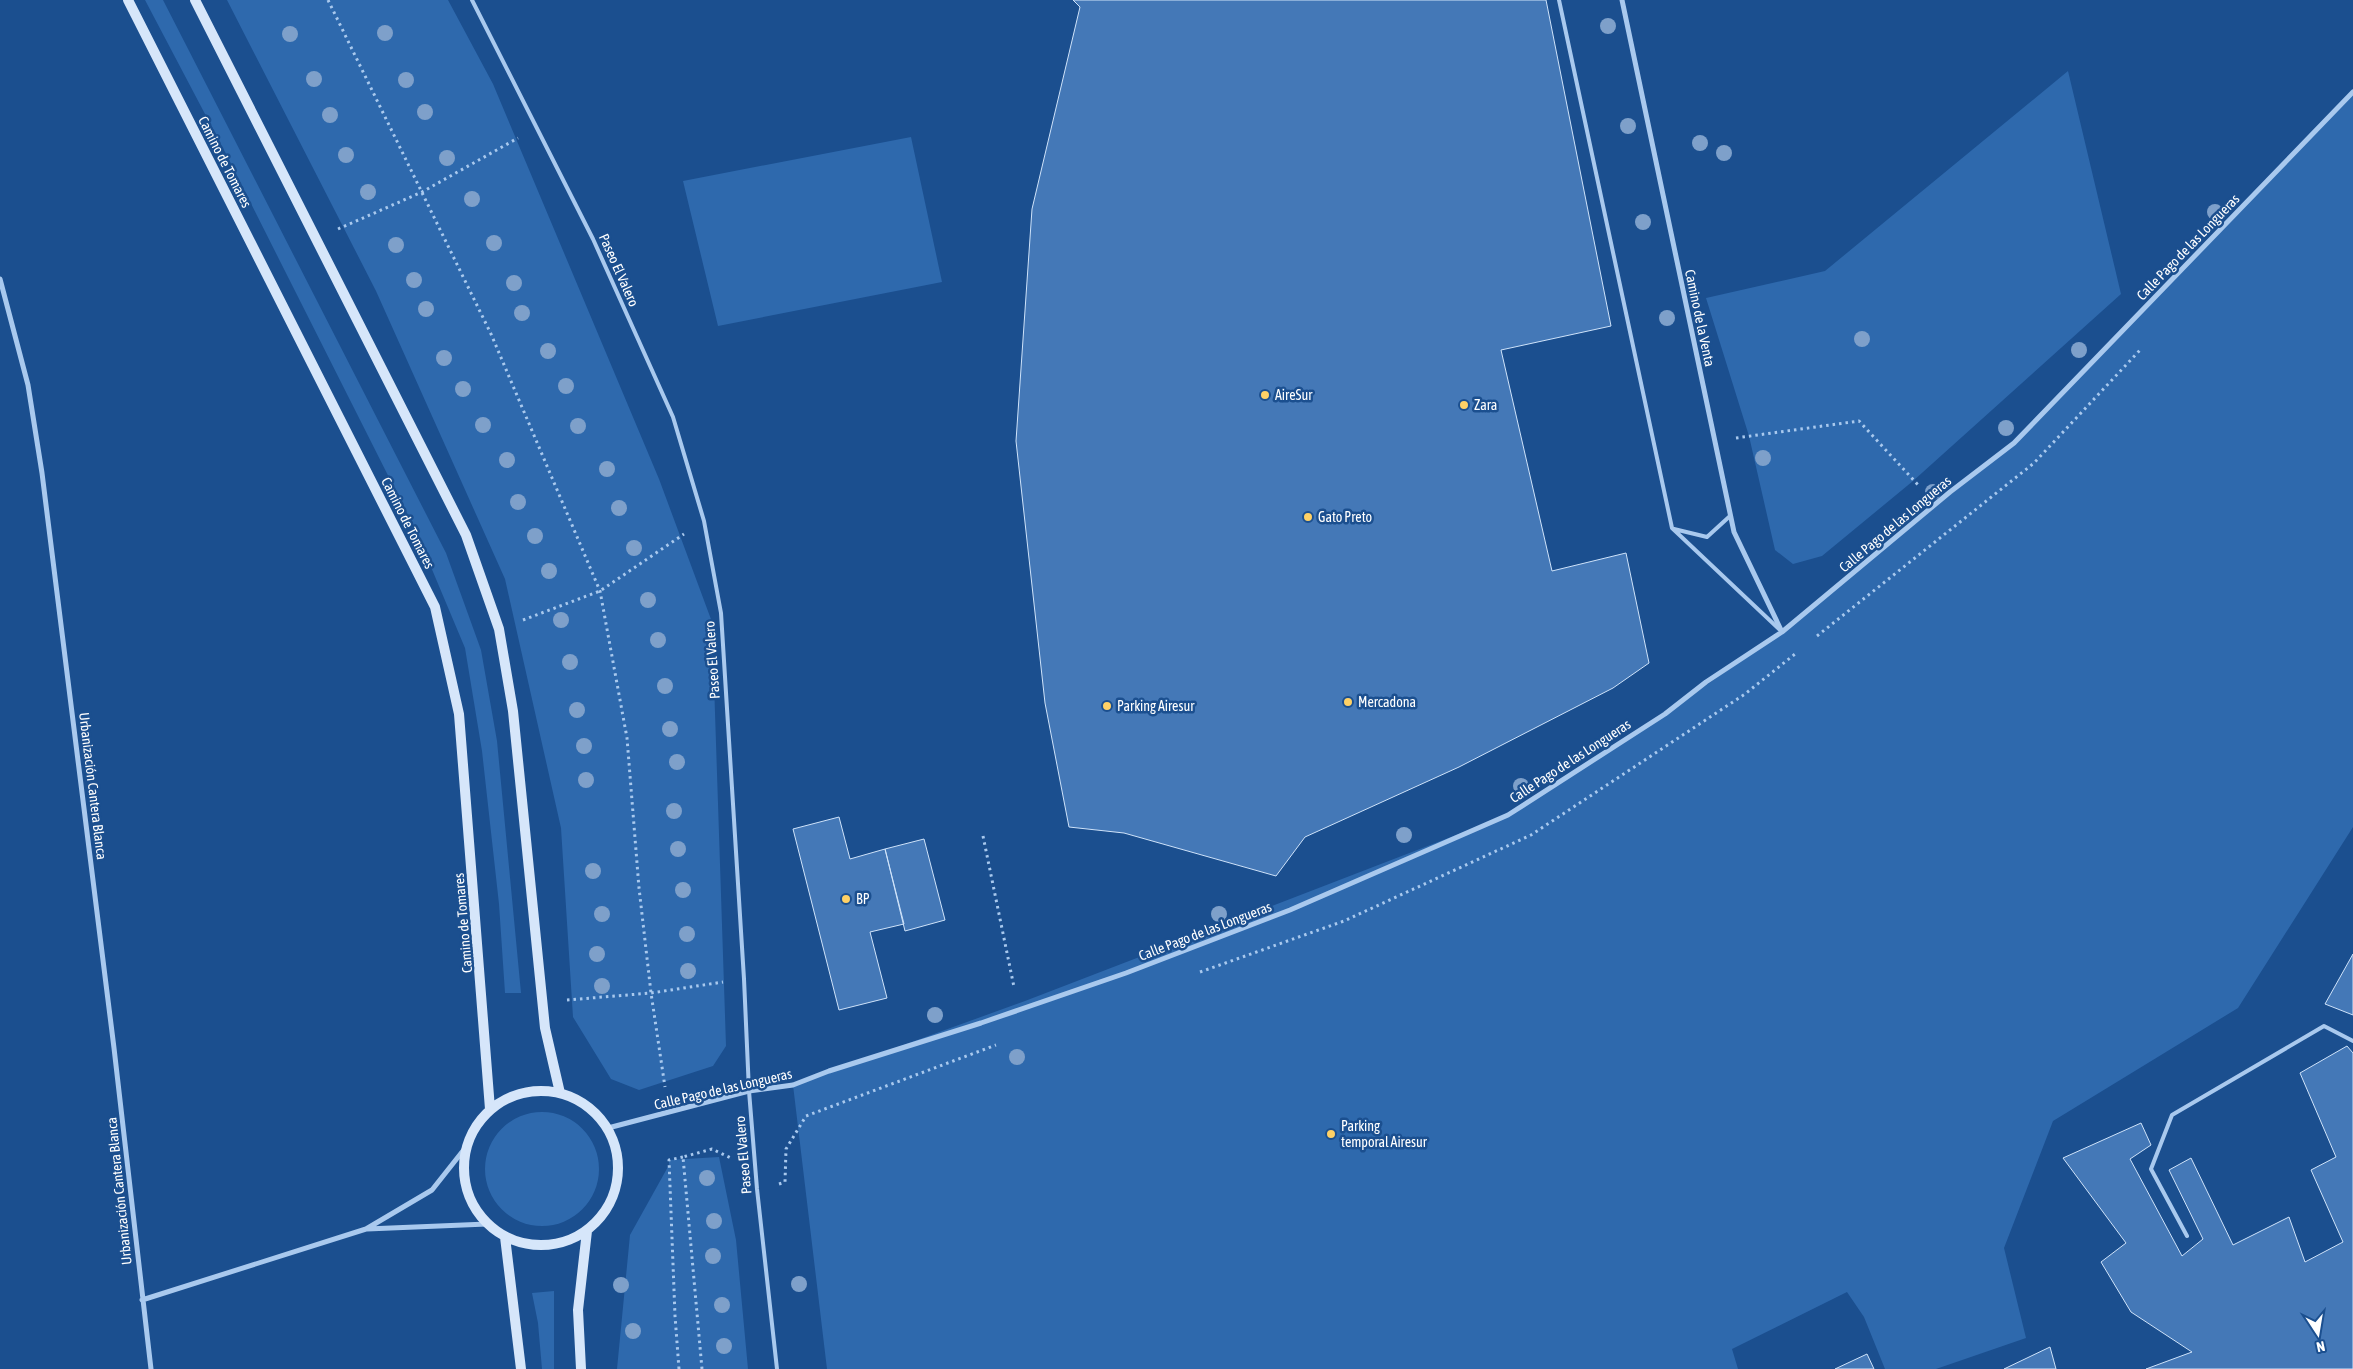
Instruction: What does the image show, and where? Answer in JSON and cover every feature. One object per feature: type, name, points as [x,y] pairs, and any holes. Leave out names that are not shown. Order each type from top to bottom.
[{"type":"street","name":"Camino de Tomares","points":[[128,0],[435,607],[459,714],[490,1109]]},
{"type":"street","points":[[195,0],[466,536],[499,629],[513,711],[545,1028],[560,1093]]},
{"type":"street","name":"Camino de la Venta","points":[[1622,0],[1734,532],[1782,632]]},
{"type":"street","name":"Calle Pago de las Longueras","points":[[608,1128],[749,1091],[793,1085],[829,1071],[1126,974],[1290,910],[1508,815],[1665,714],[1706,682],[1782,632],[1937,503],[2014,443],[2353,92]]},
{"type":"street","name":"Urbanización Cantera Blanca","points":[[0,279],[28,385],[42,473],[113,1038],[151,1369]]},
{"type":"street","points":[[536,1090],[560,1093],[579,1100],[595,1112],[608,1128],[617,1149],[619,1172],[611,1201],[603,1214],[587,1231],[568,1241],[547,1246],[525,1244],[505,1237],[486,1224],[474,1208],[466,1188],[463,1168],[466,1147],[475,1126],[490,1109],[511,1096],[536,1090]]},
{"type":"street","points":[[142,1300],[366,1229],[432,1190],[466,1147]]},
{"type":"street","points":[[366,1229],[486,1224]]},
{"type":"street","points":[[581,1369],[578,1310],[587,1231]]},
{"type":"street","points":[[505,1237],[521,1369]]},
{"type":"lane","name":"Paseo El Valero","points":[[472,0],[538,127],[593,239],[673,417],[704,521],[721,613],[744,979],[749,1091],[757,1189],[777,1369]]},
{"type":"lane","points":[[1559,0],[1672,528],[1782,632]]},
{"type":"lane","points":[[1672,528],[1707,537],[1730,516]]},
{"type":"lane","points":[[2186,1236],[2151,1169],[2172,1114],[2324,1026],[2353,1041]]},
{"type":"path","points":[[328,0],[491,334],[600,591],[627,738],[639,888],[651,993],[665,1087]]},
{"type":"path","points":[[317,238],[422,192],[538,127]]},
{"type":"path","points":[[1815,638],[2034,463],[2142,347]]},
{"type":"path","points":[[1714,442],[1859,422],[1937,503]]},
{"type":"path","points":[[499,629],[600,591],[704,521]]},
{"type":"path","points":[[1197,973],[1344,921],[1531,835],[1745,694],[1800,650]]},
{"type":"path","points":[[983,836],[1019,1010]]},
{"type":"path","points":[[542,1002],[651,993],[744,979]]},
{"type":"path","points":[[679,1369],[669,1160],[712,1149],[730,1156],[743,1190],[757,1189],[786,1182],[786,1149],[806,1116],[1004,1042]]},
{"type":"path","points":[[683,1157],[702,1369]]},
{"type":"shaded area","points":[[145,0],[163,0],[446,553],[481,650],[497,741],[521,993],[505,993],[499,904],[482,751],[465,648],[415,529],[225,152]]},
{"type":"shaded area","points":[[227,0],[448,0],[493,84],[659,479],[712,622],[726,1046],[713,1066],[639,1090],[611,1079],[573,1017],[561,828],[505,579],[376,291]]},
{"type":"shaded area","points":[[2068,71],[2121,294],[1913,481],[1822,556],[1793,564],[1775,550],[1749,436],[1706,298],[1825,271]]},
{"type":"shaded area","points":[[2353,92],[2353,827],[2238,1008],[2053,1121],[2004,1248],[2026,1338],[1936,1369],[1885,1369],[1864,1317],[1847,1292],[1732,1349],[1738,1369],[827,1369],[793,1085],[1025,1001],[1508,815],[1665,714],[1782,632],[2014,443]]},
{"type":"shaded area","points":[[911,137],[942,282],[718,326],[683,181]]},
{"type":"shaded area","points":[[542,1112],[564,1116],[582,1129],[595,1147],[599,1169],[595,1191],[582,1209],[564,1222],[542,1226],[520,1222],[502,1209],[489,1191],[485,1169],[489,1147],[502,1129],[520,1116]]},
{"type":"shaded area","points":[[719,1157],[736,1240],[748,1369],[617,1369],[630,1235],[669,1165],[669,1160]]},
{"type":"shaded area","points":[[554,1291],[554,1369],[542,1369],[538,1323],[532,1293]]},
{"type":"building","name":"AireSur","points":[[1073,0],[1546,0],[1611,326],[1501,350],[1552,571],[1626,553],[1649,663],[1613,688],[1459,767],[1305,837],[1276,876],[1124,833],[1069,827],[1045,703],[1016,441],[1032,209],[1080,7]]},
{"type":"building","points":[[839,817],[850,859],[885,849],[904,924],[870,932],[887,998],[839,1010],[793,829]]},
{"type":"building","points":[[924,839],[945,920],[905,931],[885,849]]},
{"type":"building","points":[[2353,954],[2353,1015],[2325,1004]]},
{"type":"building","points":[[2347,1046],[2353,1053],[2353,1369],[2146,1369],[2192,1352],[2131,1312],[2101,1262],[2126,1243],[2063,1158],[2141,1123],[2151,1145],[2130,1159],[2182,1256],[2203,1239],[2169,1170],[2191,1158],[2233,1245],[2289,1217],[2305,1262],[2343,1242],[2311,1170],[2336,1157],[2300,1073]]},
{"type":"building","points":[[2050,1347],[2056,1369],[2004,1369]]},
{"type":"building","points":[[1867,1354],[1874,1369],[1835,1369]]},
{"type":"place","name":"AireSur","points":[[1265,395]]},
{"type":"place","name":"Zara","points":[[1464,405]]},
{"type":"place","name":"Gato Preto","points":[[1308,517]]},
{"type":"place","name":"Mercadona","points":[[1348,702]]},
{"type":"place","name":"Parking Airesur","points":[[1107,706]]},
{"type":"place","name":"BP","points":[[846,899]]},
{"type":"place","name":"Parking temporal Airesur","points":[[1331,1134]]}]
